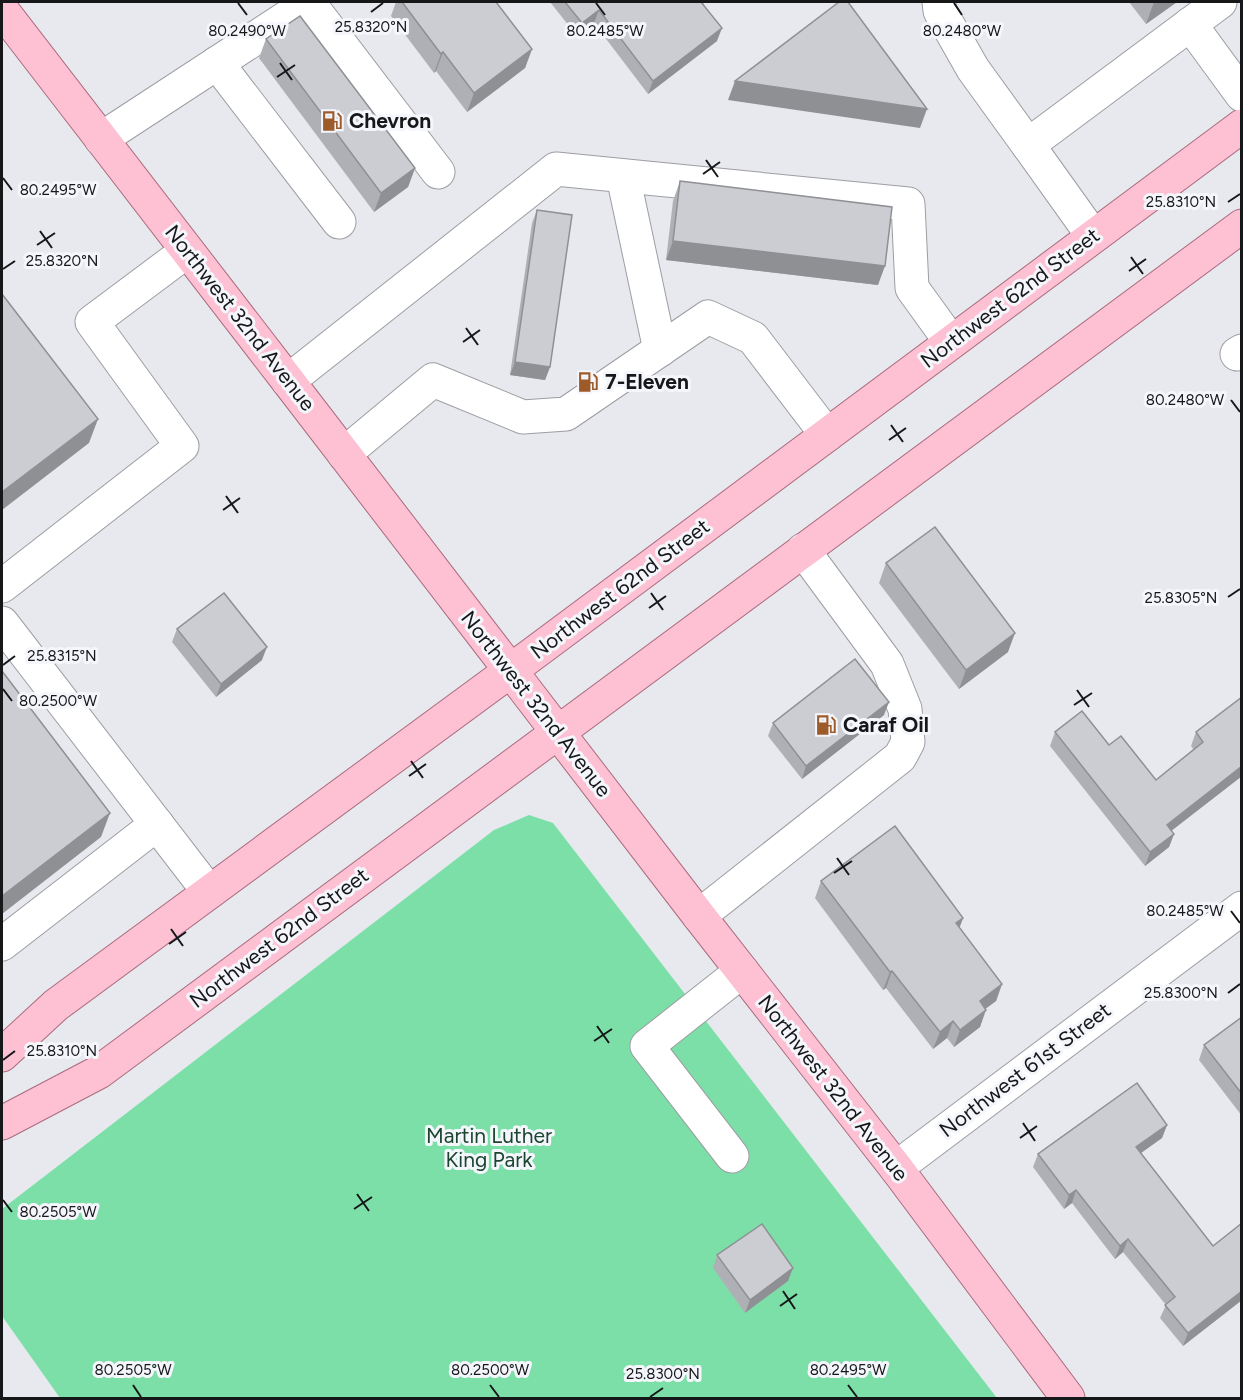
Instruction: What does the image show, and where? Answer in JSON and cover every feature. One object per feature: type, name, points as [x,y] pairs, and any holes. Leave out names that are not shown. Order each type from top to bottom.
[{"type":"main road","name":"Northwest 32nd Avenue","points":[[2,10],[699,916],[896,1168],[1068,1398]]},
{"type":"main road","name":"Northwest 62nd Street","points":[[2,1055],[56,1005],[1242,126]]},
{"type":"main road","name":"Northwest 62nd Street","points":[[2,1123],[99,1072],[1242,226]]},
{"type":"street","points":[[939,2],[940,11],[973,69],[1093,236]]},
{"type":"street","points":[[1028,145],[1220,2]]},
{"type":"street","points":[[101,139],[309,3],[438,172]]},
{"type":"street","points":[[1190,24],[1242,95]]},
{"type":"street","points":[[216,63],[339,222]]},
{"type":"street","points":[[288,381],[556,169],[908,204],[912,288],[951,342]]},
{"type":"street","points":[[623,176],[660,350]]},
{"type":"street","points":[[2,586],[182,446],[92,322],[187,251]]},
{"type":"street","points":[[344,454],[433,380],[523,417],[566,414],[708,317],[753,338],[827,435]]},
{"type":"street","points":[[699,916],[900,757],[908,742],[905,709],[887,664],[803,550]]},
{"type":"street","points":[[2,623],[209,892]]},
{"type":"street","points":[[2,944],[157,824]]},
{"type":"street","name":"Northwest 61st Street","points":[[896,1168],[1242,908]]},
{"type":"street","points":[[732,1156],[647,1046],[742,971]]},
{"type":"green space","name":"Martin Luther King Park","points":[[529,815],[553,823],[997,1398],[60,1398],[2,1316],[2,1209],[494,830]]},
{"type":"building","points":[[402,2],[496,2],[532,49],[474,93]]},
{"type":"building","points":[[565,2],[701,2],[722,28],[653,81],[599,10],[582,23]]},
{"type":"building","points":[[839,2],[848,2],[927,109],[735,81]]},
{"type":"building","points":[[300,16],[415,168],[381,193],[266,39]]},
{"type":"building","points":[[680,181],[892,207],[885,266],[673,241]]},
{"type":"building","points":[[537,210],[572,215],[550,367],[515,362]]},
{"type":"building","points":[[2,294],[98,419],[2,492]]},
{"type":"building","points":[[935,527],[1015,633],[966,670],[886,563]]},
{"type":"building","points":[[224,593],[267,647],[221,684],[177,629]]},
{"type":"building","name":"Caraf Oil","points":[[855,659],[889,702],[806,766],[773,723]]},
{"type":"building","points":[[2,671],[110,813],[2,896]]},
{"type":"building","points":[[1242,697],[1242,766],[1167,825],[1174,834],[1150,852],[1055,732],[1082,711],[1109,745],[1121,736],[1156,780],[1203,742],[1196,732]]},
{"type":"building","points":[[895,826],[963,918],[956,923],[1002,984],[980,1001],[986,1010],[960,1030],[953,1021],[940,1032],[892,971],[890,972],[821,881]]},
{"type":"building","points":[[1242,1017],[1242,1094],[1204,1045]]},
{"type":"building","points":[[1137,1083],[1167,1125],[1136,1147],[1213,1246],[1242,1223],[1242,1291],[1188,1333],[1165,1305],[1175,1297],[1128,1239],[1120,1246],[1076,1190],[1069,1195],[1038,1154]]},
{"type":"building","points":[[762,1224],[793,1268],[750,1300],[717,1255]]},
{"type":"place","name":"Chevron","points":[[332,121]]},
{"type":"place","name":"7-Eleven","points":[[588,382]]},
{"type":"place","name":"Caraf Oil","points":[[826,725]]}]
